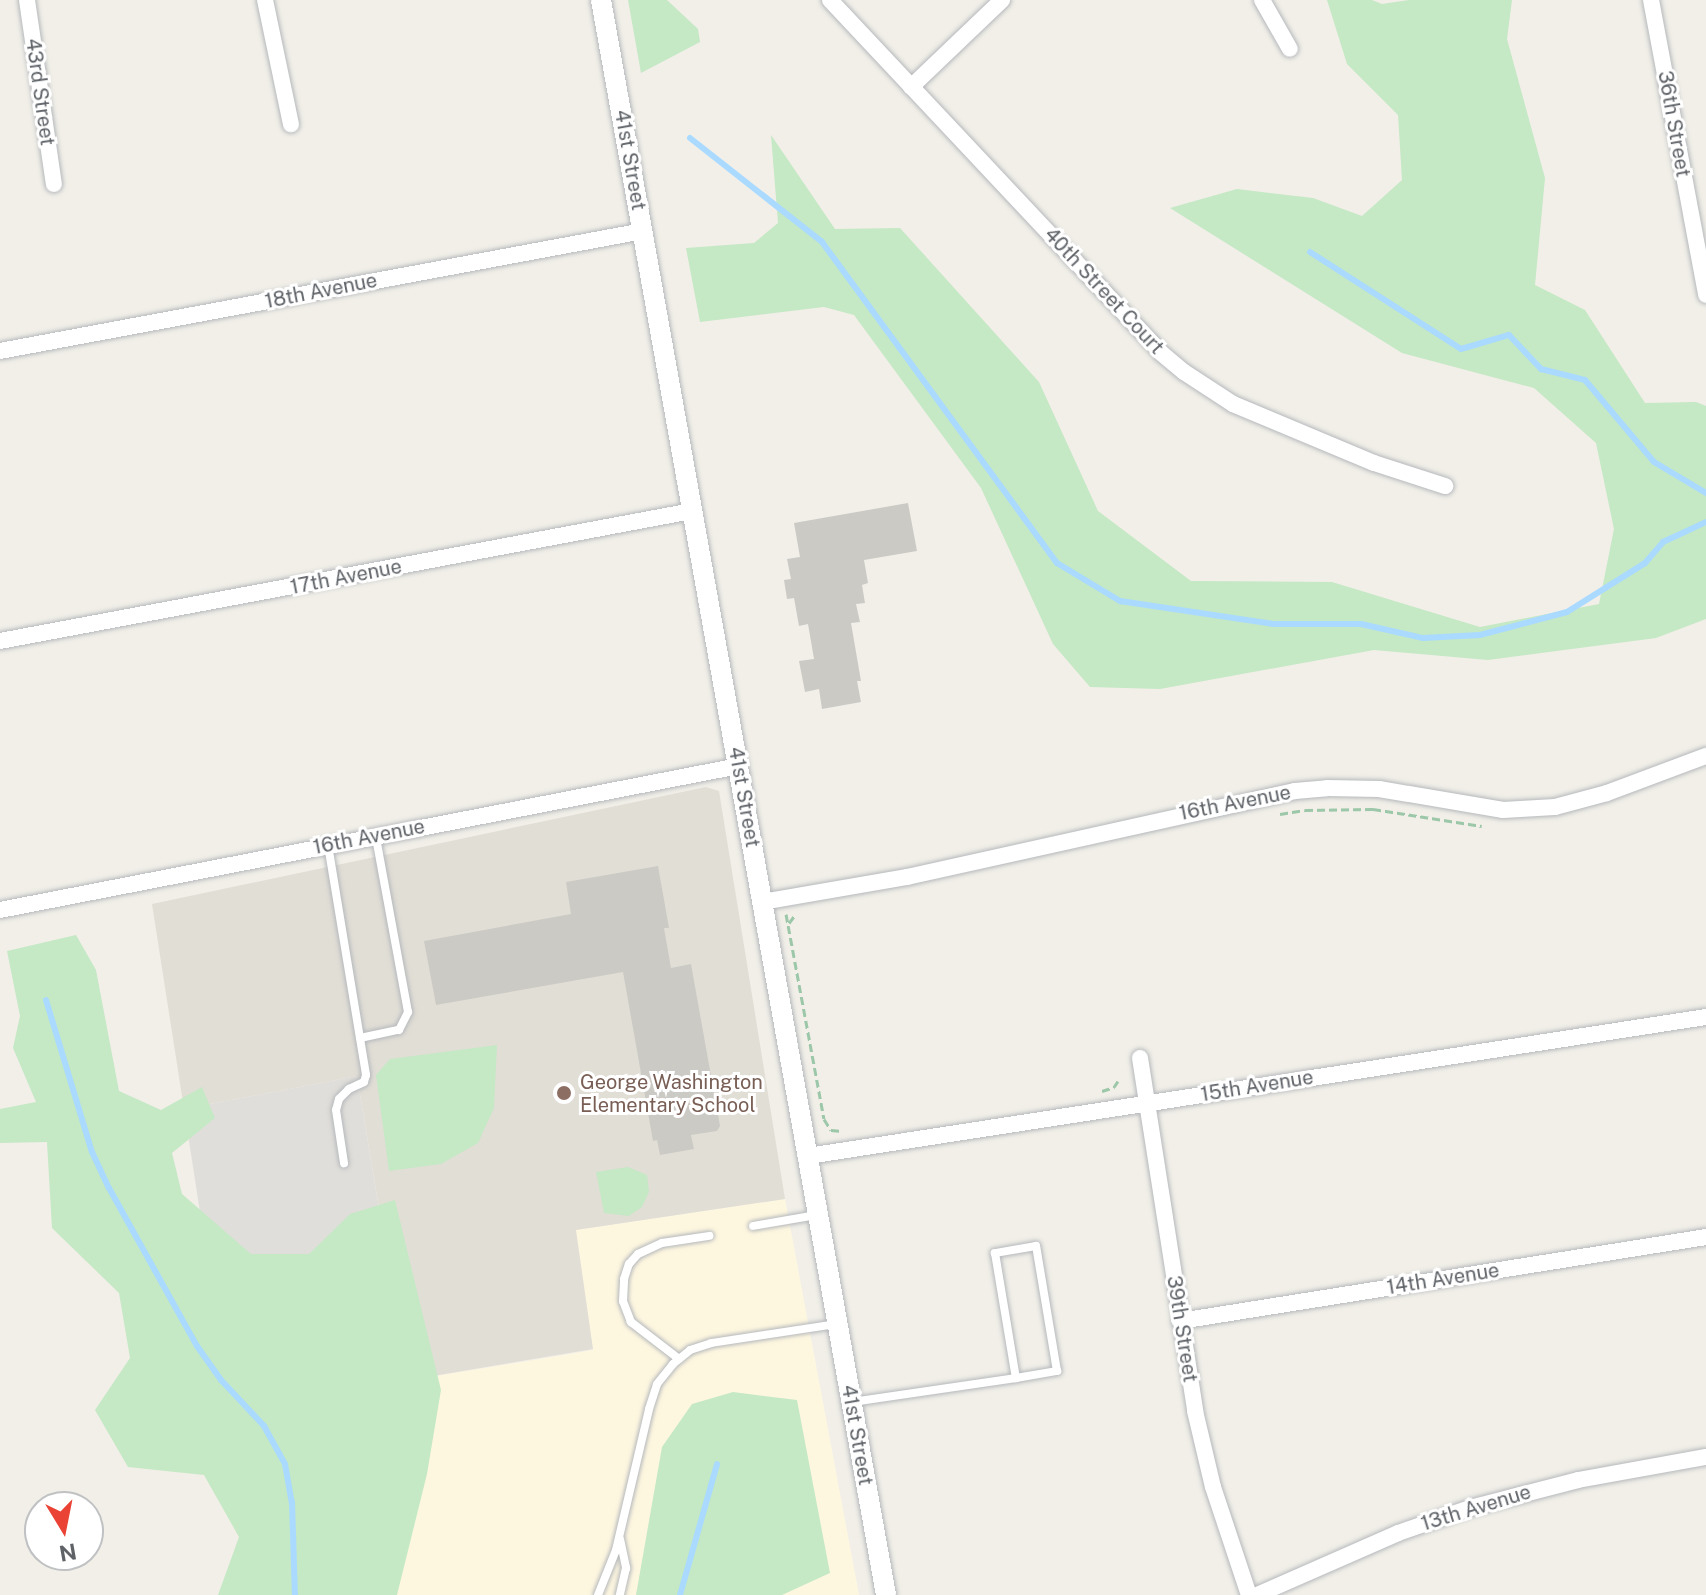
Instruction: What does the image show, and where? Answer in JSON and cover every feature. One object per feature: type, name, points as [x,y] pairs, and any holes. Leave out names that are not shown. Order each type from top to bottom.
[{"type":"street","name":"43rd Street","points":[[27,0],[54,184]]},
{"type":"street","points":[[265,0],[291,124]]},
{"type":"street","name":"41st Street","points":[[601,0],[808,1156],[883,1594]]},
{"type":"street","name":"40th Street Court","points":[[830,0],[1160,352],[1184,372],[1233,404],[1374,463],[1445,486]]},
{"type":"street","points":[[911,87],[1002,0]]},
{"type":"street","points":[[1262,0],[1290,49]]},
{"type":"street","name":"36th Street","points":[[1651,0],[1706,295]]},
{"type":"street","name":"18th Avenue","points":[[0,351],[643,231]]},
{"type":"street","name":"17th Avenue","points":[[0,641],[692,511]]},
{"type":"street","name":"16th Avenue","points":[[762,902],[907,877],[1295,791],[1379,789],[1503,810],[1555,807],[1607,793],[1706,756]]},
{"type":"street","name":"16th Avenue","points":[[0,910],[739,766]]},
{"type":"street","name":"15th Avenue","points":[[808,1156],[1706,1017]]},
{"type":"street","name":"39th Street","points":[[1140,1058],[1195,1411],[1213,1487],[1249,1595]]},
{"type":"street","name":"14th Avenue","points":[[1180,1321],[1706,1237]]},
{"type":"street","name":"13th Avenue","points":[[1257,1595],[1398,1533],[1470,1508],[1578,1480],[1706,1457]]},
{"type":"lane","points":[[360,1038],[399,1030],[408,1012],[376,835]]},
{"type":"lane","points":[[327,845],[360,1038],[364,1082],[349,1089],[339,1099],[336,1110],[344,1163]]},
{"type":"lane","points":[[753,1226],[818,1215]]},
{"type":"lane","points":[[679,1359],[631,1322],[623,1301],[624,1279],[629,1264],[638,1254],[662,1243],[709,1236]]},
{"type":"lane","points":[[851,1402],[1016,1378],[1057,1371],[1036,1246],[995,1253],[1016,1378]]},
{"type":"lane","points":[[598,1595],[619,1534],[657,1384],[679,1359],[711,1343],[837,1324]]},
{"type":"lane","points":[[619,1534],[626,1568],[620,1595]]},
{"type":"path","points":[[1267,816],[1305,810],[1373,809],[1488,826]]},
{"type":"path","points":[[789,923],[792,916],[807,912]]},
{"type":"path","points":[[786,913],[824,1119],[831,1130],[852,1130]]},
{"type":"path","points":[[1099,1092],[1114,1087],[1118,1081]]},
{"type":"shaded area","name":"George Washington Elementary School","points":[[706,787],[719,791],[785,1199],[576,1230],[593,1349],[232,1410],[389,1268],[357,1076],[184,1109],[152,904]]},
{"type":"shaded area","points":[[357,1076],[389,1269],[214,1302],[184,1109]]},
{"type":"shaded area","points":[[785,1199],[859,1595],[265,1595],[232,1410],[593,1350],[575,1230]]},
{"type":"green space","points":[[628,0],[667,0],[698,29],[700,42],[641,73]]},
{"type":"green space","points":[[1327,0],[1372,0],[1382,4],[1409,0],[1512,0],[1507,39],[1545,178],[1535,285],[1585,310],[1645,403],[1696,402],[1706,406],[1706,619],[1656,638],[1488,660],[1374,650],[1160,689],[1090,687],[1053,644],[981,488],[854,315],[824,307],[700,322],[686,248],[754,243],[778,223],[771,135],[835,229],[900,228],[1039,382],[1098,511],[1191,581],[1332,582],[1480,627],[1599,604],[1614,529],[1596,443],[1534,388],[1402,353],[1170,208],[1237,189],[1313,198],[1362,216],[1402,180],[1398,115],[1347,64]]},
{"type":"green space","points":[[76,935],[96,970],[119,1091],[161,1110],[202,1087],[215,1118],[172,1153],[182,1194],[251,1254],[309,1254],[350,1214],[395,1200],[441,1390],[427,1474],[397,1595],[218,1595],[239,1537],[204,1475],[128,1467],[95,1410],[130,1358],[119,1293],[52,1228],[47,1142],[0,1143],[0,1109],[36,1102],[13,1048],[20,1016],[7,951]]},
{"type":"green space","points":[[497,1045],[494,1108],[478,1143],[441,1164],[389,1171],[376,1075],[390,1059]]},
{"type":"green space","points":[[628,1167],[647,1175],[649,1192],[642,1207],[629,1216],[604,1213],[596,1172]]},
{"type":"green space","points":[[733,1392],[797,1400],[830,1573],[782,1595],[636,1595],[662,1447],[692,1404]]},
{"type":"building","points":[[908,503],[917,551],[864,560],[868,583],[862,585],[865,603],[856,604],[860,622],[851,623],[861,681],[857,681],[861,702],[822,709],[819,689],[805,692],[799,661],[814,659],[808,624],[799,626],[794,598],[787,599],[784,580],[791,579],[787,559],[800,557],[794,523]]},
{"type":"building","points":[[658,866],[669,928],[664,928],[671,968],[691,964],[720,1126],[717,1131],[691,1135],[694,1149],[660,1155],[657,1140],[653,1141],[623,972],[436,1005],[424,941],[571,914],[566,882]]},
{"type":"waterway","points":[[690,138],[822,242],[1057,563],[1120,601],[1273,624],[1361,624],[1423,638],[1480,635],[1567,612],[1645,563],[1663,542],[1706,522]]},
{"type":"waterway","points":[[1310,252],[1461,349],[1509,335],[1541,369],[1585,380],[1654,462],[1706,493]]},
{"type":"waterway","points":[[46,1000],[92,1152],[109,1188],[197,1346],[221,1380],[264,1426],[285,1464],[292,1502],[295,1595]]},
{"type":"waterway","points":[[680,1595],[717,1464]]},
{"type":"place","name":"George Washington Elementary School","points":[[564,1093]]}]
